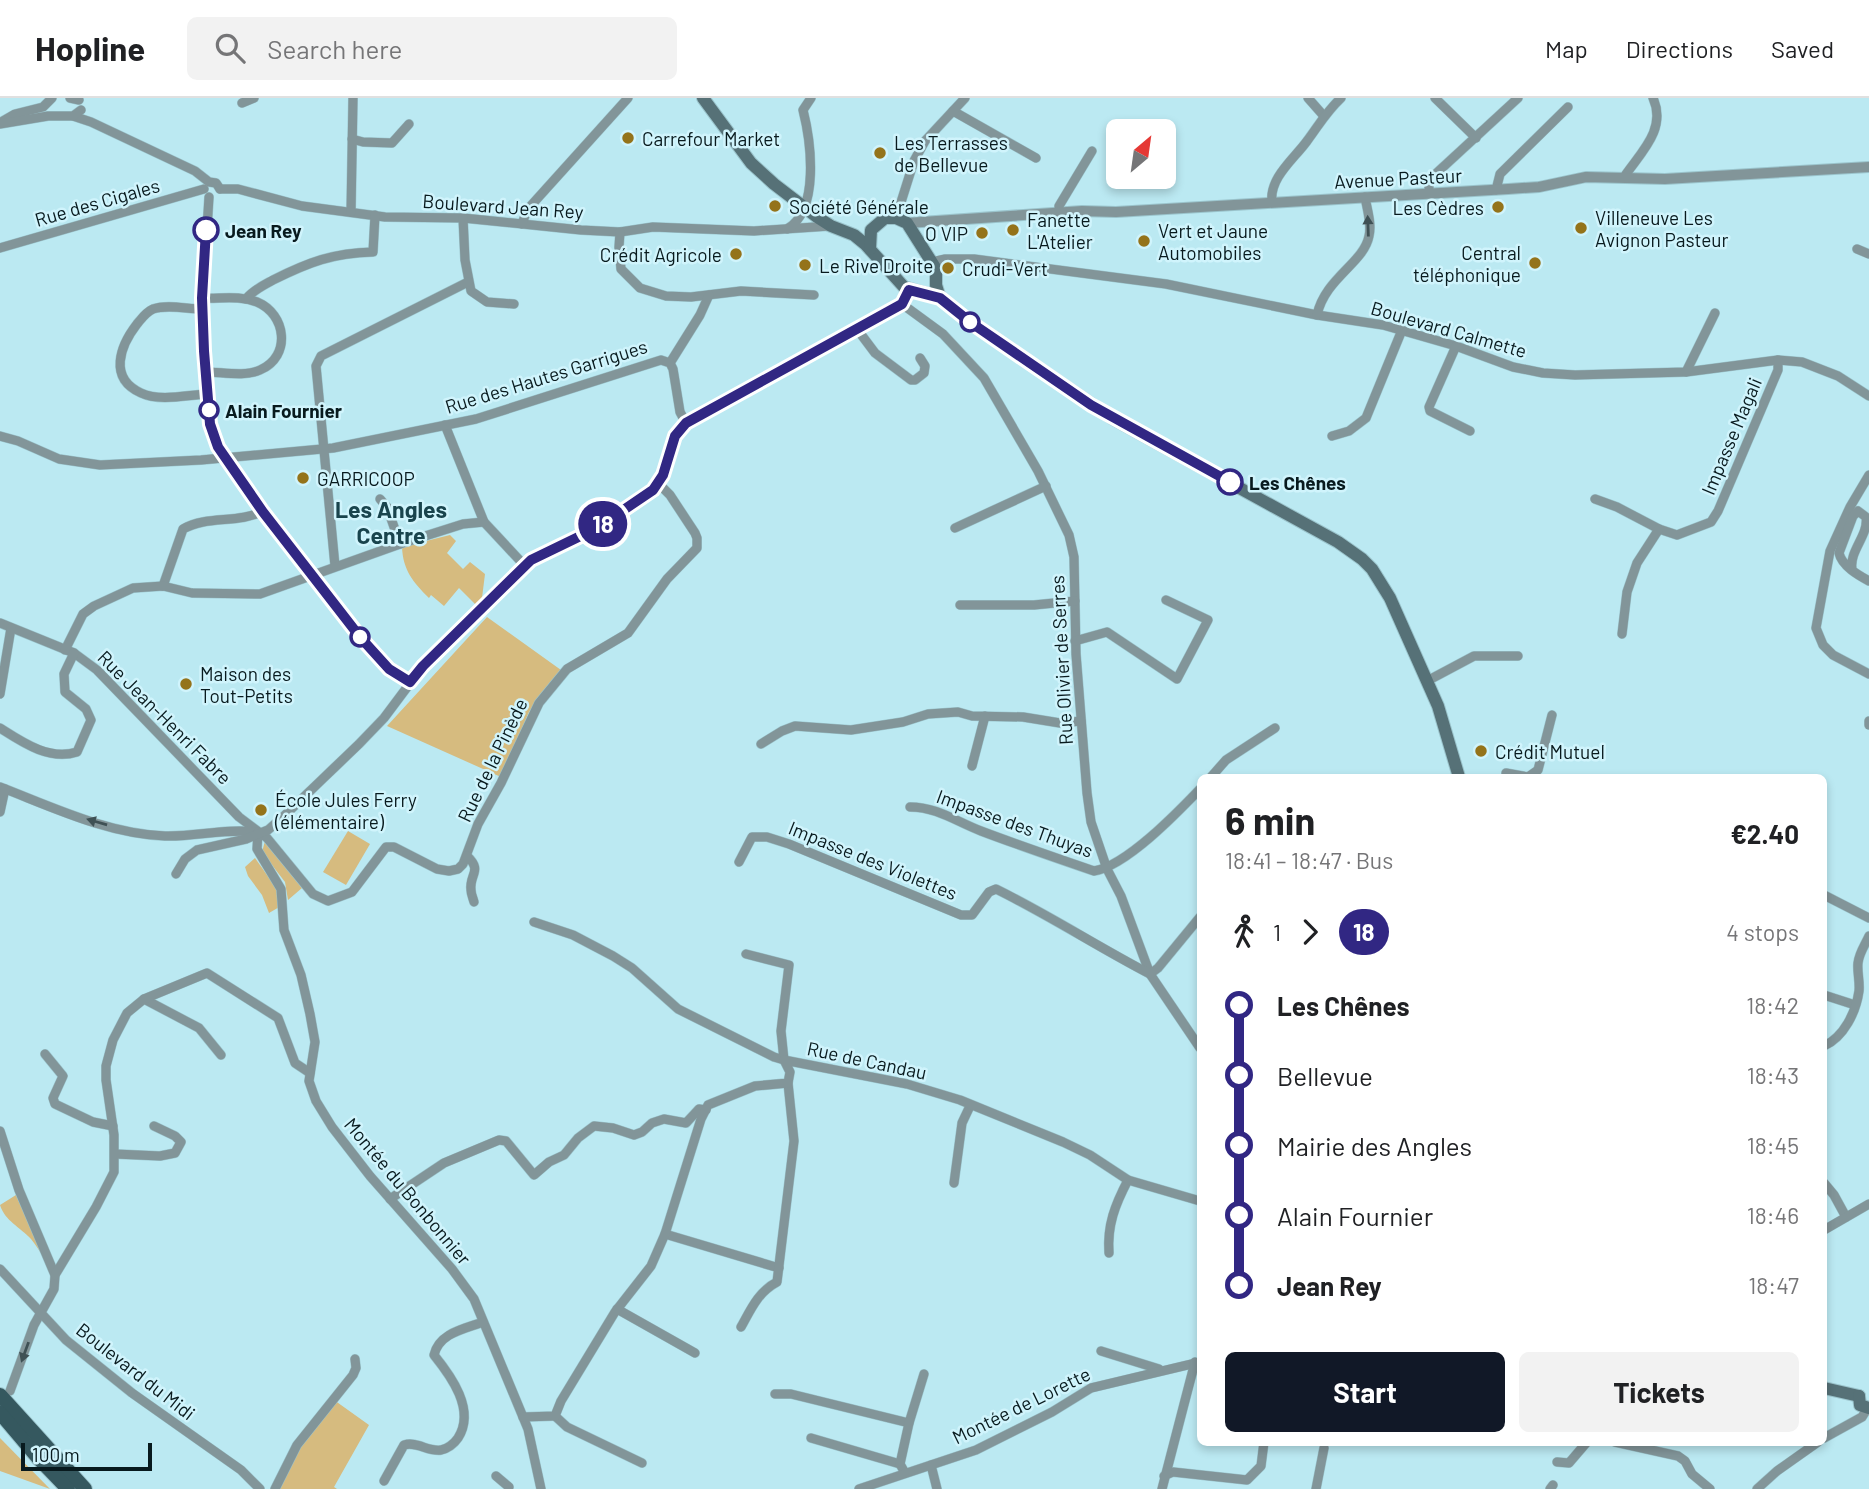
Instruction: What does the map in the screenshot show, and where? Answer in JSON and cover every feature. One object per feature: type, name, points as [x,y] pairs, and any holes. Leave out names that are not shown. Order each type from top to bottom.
[{"type":"main road","points":[[703,98],[751,163],[831,226],[854,235],[876,258],[916,291],[940,298],[970,322],[1101,411],[1329,537],[1362,559],[1373,569],[1390,598],[1445,727],[1458,774]]},
{"type":"main road","points":[[712,98],[720,119]]},
{"type":"main road","points":[[854,235],[871,230],[881,220],[902,221],[936,269],[940,298]]},
{"type":"main road","points":[[870,249],[871,230]]},
{"type":"main road","points":[[916,291],[928,289],[936,279]]},
{"type":"main road","points":[[1827,1388],[1864,1394],[1860,1405],[1868,1408]]},
{"type":"main road","points":[[5,1393],[85,1489]]},
{"type":"main road","points":[[0,1413],[68,1489]]},
{"type":"street","points":[[242,103],[254,98]]},
{"type":"street","points":[[351,212],[353,98]]},
{"type":"street","points":[[522,224],[527,210],[628,98]]},
{"type":"street","points":[[785,230],[796,223],[806,208],[810,178],[809,145],[803,110],[797,98]]},
{"type":"street","points":[[803,110],[811,98]]},
{"type":"street","points":[[902,221],[914,161],[925,141],[965,98]]},
{"type":"street","points":[[1308,98],[1323,115]]},
{"type":"street","points":[[1272,202],[1274,185],[1282,172],[1316,129],[1323,115],[1341,98]]},
{"type":"street","points":[[1435,98],[1476,138]]},
{"type":"street","points":[[1429,193],[1429,180],[1518,98]]},
{"type":"street","points":[[1624,177],[1655,132],[1658,120],[1653,98]]},
{"type":"street","points":[[49,100],[46,112],[54,116]]},
{"type":"street","points":[[0,124],[15,114],[49,100]]},
{"type":"street","points":[[0,124],[54,116],[77,104],[91,122],[195,171],[207,190],[202,303],[210,424],[218,447],[263,512],[375,654],[389,669],[410,682]]},
{"type":"street","points":[[1496,190],[1500,174],[1568,107]]},
{"type":"street","points":[[953,111],[1037,158]]},
{"type":"street","points":[[352,139],[392,143],[409,124]]},
{"type":"street","points":[[1059,213],[1059,206],[1092,151]]},
{"type":"street","name":"Avenue Pasteur","points":[[902,221],[1082,211],[1116,212],[1496,190],[1539,187],[1575,178],[1665,179],[1869,167]]},
{"type":"street","points":[[207,190],[216,183],[220,189]]},
{"type":"street","name":"Boulevard Jean Rey","points":[[220,189],[238,189],[302,206],[375,215],[463,218],[621,232],[653,227],[754,231],[831,226]]},
{"type":"street","name":"Rue des Cigales","points":[[0,248],[207,190],[219,195],[220,189]]},
{"type":"street","points":[[1317,315],[1325,291],[1366,244],[1370,231],[1365,197]]},
{"type":"street","points":[[246,299],[262,286],[322,257],[373,252],[375,215]]},
{"type":"street","points":[[463,218],[471,291],[491,302],[514,304]]},
{"type":"street","points":[[920,243],[928,221]]},
{"type":"street","points":[[621,232],[621,269],[640,288],[666,296],[691,298],[741,291],[814,295]]},
{"type":"street","points":[[1857,249],[1869,254]]},
{"type":"street","name":"Boulevard Calmette","points":[[932,262],[974,259],[1166,284],[1402,330],[1513,367],[1543,373],[1575,375],[1686,372],[1778,360],[1802,362],[1855,385],[1869,396]]},
{"type":"street","points":[[335,566],[316,366],[321,356],[468,282]]},
{"type":"street","points":[[0,812],[2,788],[76,816],[118,828],[164,836],[268,830],[359,744],[384,718],[423,666],[525,566],[539,556],[597,528],[659,484],[675,436],[686,423],[902,304],[916,291]]},
{"type":"street","points":[[670,363],[700,315],[709,295]]},
{"type":"street","points":[[205,372],[250,373],[260,370],[275,356],[282,338],[279,320],[263,305],[246,299],[149,311],[122,349],[120,364],[125,378],[141,394],[164,397],[207,394]]},
{"type":"street","name":"Rue Olivier de Serres","points":[[902,304],[943,334],[984,378],[1046,486],[1072,544],[1075,641],[1091,822],[1150,974],[1197,1044]]},
{"type":"street","points":[[1686,372],[1715,313]]},
{"type":"street","points":[[857,329],[875,353],[911,380],[924,373],[925,366],[920,358]]},
{"type":"street","points":[[1332,436],[1349,431],[1368,413],[1402,330]]},
{"type":"street","points":[[1456,346],[1429,407],[1430,411],[1470,431]]},
{"type":"street","name":"Rue des Hautes Garrigues","points":[[0,436],[18,441],[59,460],[100,465],[323,449],[476,419],[661,360],[670,363],[680,412],[686,423]]},
{"type":"street","name":"Impasse Magali","points":[[1595,499],[1677,535],[1711,522],[1778,370],[1778,360]]},
{"type":"street","points":[[445,425],[484,522],[525,566]]},
{"type":"street","points":[[1869,475],[1850,507],[1830,551],[1816,628],[1823,645],[1833,655],[1869,674]]},
{"type":"street","name":"Rue de la Pinède","points":[[467,856],[478,824],[533,713],[546,693],[576,662],[628,633],[667,579],[697,548],[695,533],[670,495],[659,484]]},
{"type":"street","points":[[955,528],[1046,486]]},
{"type":"street","points":[[380,499],[387,507],[400,544]]},
{"type":"street","points":[[1852,569],[1853,557],[1867,524],[1866,517],[1858,511],[1853,516],[1839,553],[1843,563],[1869,581]]},
{"type":"street","points":[[163,586],[183,529],[194,523],[252,517],[263,512]]},
{"type":"street","points":[[0,728],[35,748],[54,755],[77,752],[91,720],[86,709],[65,692],[64,674],[70,651],[83,614],[133,588],[163,586],[192,593],[250,595],[291,584],[335,566],[463,524],[484,522]]},
{"type":"street","points":[[1622,634],[1627,592],[1637,563],[1659,529]]},
{"type":"street","points":[[1075,641],[1107,632],[1177,678],[1208,620],[1166,600]]},
{"type":"street","points":[[960,604],[1034,605],[1075,601]]},
{"type":"street","name":"Rue Jean-Henri Fabre","points":[[0,623],[70,651],[97,670],[239,817],[258,832]]},
{"type":"street","points":[[0,694],[11,628]]},
{"type":"street","points":[[1427,681],[1474,656],[1518,656]]},
{"type":"street","points":[[761,744],[795,726],[851,730],[903,722],[928,714],[958,712],[1060,723],[1081,721]]},
{"type":"street","points":[[1532,774],[1538,770],[1552,715]]},
{"type":"street","points":[[972,766],[985,716]]},
{"type":"street","points":[[1214,774],[1226,760],[1275,728]]},
{"type":"street","points":[[1107,869],[1150,837],[1197,792]]},
{"type":"street","name":"Impasse des Thuyas","points":[[910,807],[921,807],[950,816],[977,830],[1094,871],[1107,869]]},
{"type":"street","points":[[258,832],[276,848],[313,894],[328,901],[352,892],[386,847],[394,847],[438,869],[449,871],[458,869],[467,856],[474,862],[475,872],[470,888],[474,902]]},
{"type":"street","points":[[176,874],[185,859],[197,850],[246,839],[258,832]]},
{"type":"street","name":"Montée du Bonbonnier","points":[[258,832],[257,849],[281,889],[284,930],[301,975],[310,1014],[315,1042],[309,1081],[316,1101],[332,1127],[390,1199],[452,1269],[474,1299],[523,1417],[541,1489]]},
{"type":"street","name":"Impasse des Violettes","points":[[739,862],[752,837],[767,837],[961,915],[972,915],[989,892],[996,889],[1150,974]]},
{"type":"street","points":[[1827,897],[1869,918]]},
{"type":"street","points":[[534,922],[573,935],[613,956],[632,968],[678,1009],[784,1060],[781,1031],[789,965],[746,954]]},
{"type":"street","points":[[1150,974],[1197,922]]},
{"type":"street","points":[[1827,1044],[1845,1028],[1855,1005],[1859,988],[1858,961],[1869,936]]},
{"type":"street","points":[[5,1393],[34,1325],[54,1289],[55,1275],[114,1172],[113,1126],[106,1066],[113,1040],[127,1013],[144,999],[206,973],[219,978],[246,999],[278,1018],[295,1063],[310,1073]]},
{"type":"street","points":[[1827,996],[1855,1005]]},
{"type":"street","points":[[144,999],[199,1028],[221,1055]]},
{"type":"street","points":[[44,1055],[64,1076],[53,1098],[55,1104],[93,1122],[113,1126]]},
{"type":"street","name":"Rue de Candau","points":[[779,1268],[794,1141],[788,1083],[790,1072],[784,1060]]},
{"type":"street","name":"Rue de Candau","points":[[784,1060],[907,1084],[960,1100],[1063,1142],[1090,1155],[1128,1180],[1197,1200]]},
{"type":"street","points":[[555,1416],[561,1401],[617,1309],[651,1266],[665,1234],[701,1119],[708,1105],[755,1086],[788,1083]]},
{"type":"street","points":[[954,1182],[962,1123],[970,1105]]},
{"type":"street","points":[[390,1199],[444,1163],[499,1140],[506,1141],[534,1175],[549,1162],[564,1155],[594,1126],[613,1128],[634,1135],[652,1123],[664,1119],[686,1123],[699,1109],[706,1110]]},
{"type":"street","points":[[115,1154],[160,1156],[175,1153],[181,1142],[175,1136],[154,1126]]},
{"type":"street","points":[[0,1131],[19,1190],[55,1275]]},
{"type":"street","points":[[1110,1253],[1108,1234],[1113,1209],[1128,1180]]},
{"type":"street","points":[[1827,1186],[1846,1217]]},
{"type":"street","points":[[1827,1228],[1869,1205]]},
{"type":"street","points":[[665,1234],[779,1268],[777,1282],[766,1288],[741,1327]]},
{"type":"street","name":"Boulevard du Midi","points":[[0,1269],[66,1340],[132,1394],[241,1470],[260,1489]]},
{"type":"street","points":[[617,1309],[695,1353]]},
{"type":"street","points":[[384,1481],[404,1445],[411,1443],[441,1450],[454,1444],[460,1436],[463,1410],[461,1400],[434,1355],[435,1349],[454,1331],[483,1322]]},
{"type":"street","points":[[1101,1351],[1160,1370]]},
{"type":"street","points":[[275,1489],[283,1468],[297,1445],[353,1375],[356,1368],[355,1359]]},
{"type":"street","name":"Montée de Lorette","points":[[859,1489],[976,1450],[1011,1434],[1091,1388],[1197,1362]]},
{"type":"street","points":[[1162,1489],[1197,1365]]},
{"type":"street","points":[[905,1473],[900,1464],[924,1374]]},
{"type":"street","points":[[775,1394],[790,1394],[909,1423]]},
{"type":"street","points":[[1827,1436],[1862,1417],[1868,1408]]},
{"type":"street","points":[[523,1417],[555,1416],[567,1427],[642,1463]]},
{"type":"street","points":[[810,1438],[900,1464]]},
{"type":"street","points":[[1164,1476],[1173,1472],[1247,1480],[1261,1466],[1264,1446]]},
{"type":"street","points":[[1557,1462],[1569,1463],[1584,1446]]},
{"type":"street","points":[[1633,1446],[1678,1456],[1685,1461],[1692,1474],[1710,1489]]},
{"type":"street","points":[[1757,1489],[1812,1446]]},
{"type":"street","points":[[1316,1489],[1324,1448]]},
{"type":"street","points":[[931,1465],[937,1489]]},
{"type":"street","points":[[496,1476],[509,1488]]},
{"type":"shaded area","points":[[450,535],[456,541],[447,553],[463,569],[470,562],[485,574],[482,598],[476,605],[459,588],[444,606],[431,595],[429,598],[407,569],[402,547]]},
{"type":"shaded area","points":[[487,617],[561,670],[529,712],[501,777],[387,726]]},
{"type":"shaded area","points":[[348,831],[370,844],[346,885],[323,872]]},
{"type":"shaded area","points":[[265,841],[302,888],[288,900],[285,882],[262,852]]},
{"type":"shaded area","points":[[255,858],[277,889],[281,906],[269,913],[262,895],[248,876],[245,867]]},
{"type":"shaded area","points":[[16,1195],[44,1258],[31,1239],[2,1211],[0,1205]]},
{"type":"shaded area","points":[[334,1400],[369,1425],[334,1487],[337,1489],[278,1489],[299,1446]]},
{"type":"shaded area","points":[[0,1438],[50,1489],[0,1471]]},
{"type":"bus line","name":"18","points":[[206,230],[202,298],[207,394],[213,436],[263,512],[360,637],[389,669],[410,682],[531,560],[597,528],[653,490],[663,475],[675,436],[686,423],[902,304],[909,290],[940,298],[970,322],[1091,405],[1230,482]]},
{"type":"place","name":"Carrefour Market","points":[[628,138]]},
{"type":"place","name":"Les Terrasses de Bellevue","points":[[880,153]]},
{"type":"place","name":"Société Générale","points":[[775,206]]},
{"type":"place","name":"Les Cèdres","points":[[1498,207]]},
{"type":"place","name":"Villeneuve Les Avignon Pasteur","points":[[1581,228]]},
{"type":"place","name":"Jean Rey","points":[[206,230]]},
{"type":"place","name":"Fanette L'Atelier","points":[[1013,230]]},
{"type":"place","name":"O VIP","points":[[982,233]]},
{"type":"place","name":"Vert et Jaune Automobiles","points":[[1144,241]]},
{"type":"place","name":"Crédit Agricole","points":[[736,254]]},
{"type":"place","name":"Central téléphonique","points":[[1535,263]]},
{"type":"place","name":"Le Rive Droite","points":[[805,265]]},
{"type":"place","name":"Crudi-Vert","points":[[948,268]]},
{"type":"place","name":"Alain Fournier","points":[[209,410]]},
{"type":"place","name":"GARRICOOP","points":[[303,478]]},
{"type":"place","name":"Les Chênes","points":[[1230,482]]},
{"type":"place","name":"Maison des Tout-Petits","points":[[186,684]]},
{"type":"place","name":"Crédit Mutuel","points":[[1481,751]]},
{"type":"place","name":"École Jules Ferry (élémentaire)","points":[[261,810]]},
{"type":"district","name":"Les Angles Centre","points":[[391,522]]}]
